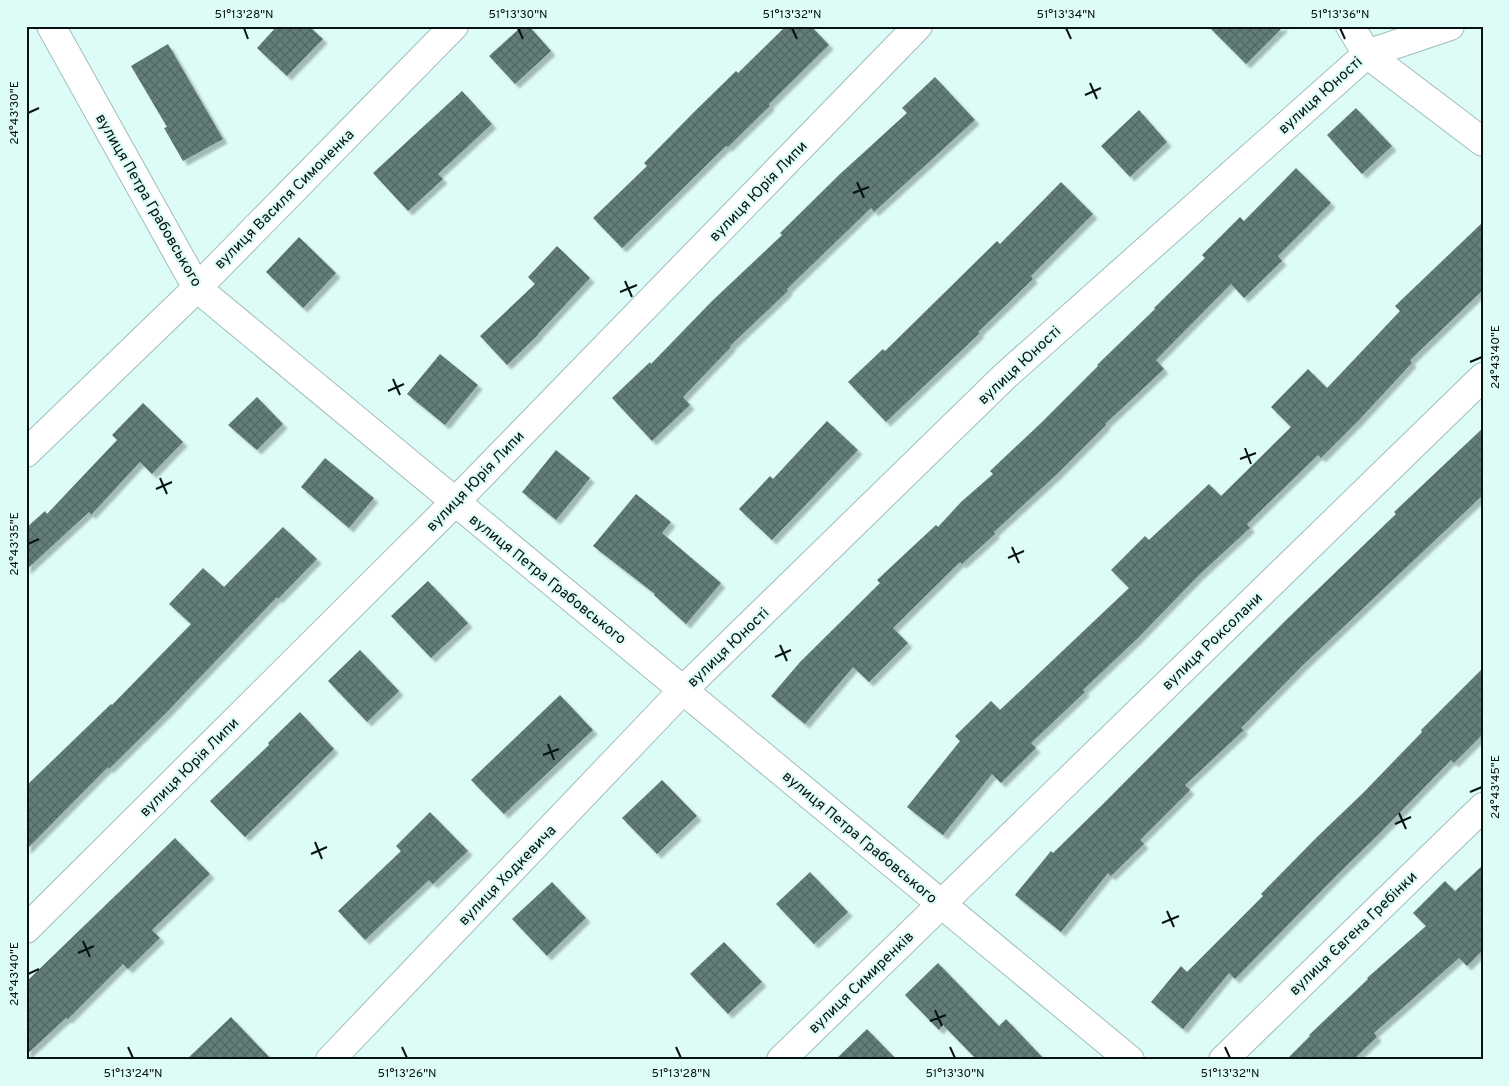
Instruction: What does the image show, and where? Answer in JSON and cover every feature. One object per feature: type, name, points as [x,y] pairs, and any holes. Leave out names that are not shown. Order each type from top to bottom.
[{"type":"street","name":"вулиця Петра Грабовського","points":[[51,26],[197,288],[1130,1060]]},
{"type":"street","name":"вулиця Василя Симоненка","points":[[26,453],[197,288],[454,26]]},
{"type":"street","name":"вулиця Юрія Липи","points":[[26,929],[455,502],[918,26]]},
{"type":"street","points":[[1350,26],[1367,54],[1483,142]]},
{"type":"street","points":[[1367,54],[1450,26]]},
{"type":"street","name":"вулиця Юності","points":[[683,690],[1005,376],[1367,54]]},
{"type":"street","name":"вулиця Роксолани","points":[[941,904],[1483,377]]},
{"type":"street","name":"вулиця Ходкевича","points":[[330,1060],[683,690]]},
{"type":"street","name":"вулиця Євгена Гребінки","points":[[1223,1060],[1483,806]]},
{"type":"street","name":"вулиця Симиренків","points":[[781,1060],[941,904]]},
{"type":"building","points":[[277,26],[309,26],[323,39],[287,76],[257,48]]},
{"type":"building","points":[[522,26],[529,26],[551,51],[515,84],[489,56]]},
{"type":"building","points":[[786,26],[811,26],[829,45],[769,104],[770,106],[728,147],[726,146],[622,248],[593,218],[647,166],[644,163],[694,112],[736,71],[738,73]]},
{"type":"building","points":[[1208,26],[1284,26],[1246,64]]},
{"type":"building","points":[[168,44],[223,139],[183,161],[164,128],[167,127],[131,66]]},
{"type":"building","points":[[935,77],[975,120],[874,212],[871,208],[787,289],[788,291],[730,346],[683,397],[690,405],[652,441],[612,398],[650,362],[651,364],[712,301],[782,235],[780,233],[840,174],[907,113],[902,108]]},
{"type":"building","points":[[462,91],[492,124],[438,174],[443,179],[408,211],[373,173]]},
{"type":"building","points":[[1356,108],[1392,146],[1362,174],[1327,135]]},
{"type":"building","points":[[1139,110],[1167,142],[1130,177],[1101,146]]},
{"type":"building","points":[[1296,168],[1331,203],[1278,256],[1282,261],[1244,298],[1231,284],[1156,360],[1164,369],[1105,424],[1057,474],[994,532],[995,534],[962,564],[960,562],[893,628],[908,643],[869,682],[853,667],[805,724],[771,696],[800,662],[880,583],[877,580],[936,525],[938,527],[961,502],[993,474],[990,471],[1042,422],[1205,258],[1202,255],[1240,217],[1244,221]]},
{"type":"building","points":[[1061,182],[1093,214],[1031,276],[1033,279],[978,332],[980,333],[886,422],[848,382],[883,349],[885,351],[997,241],[1000,244]]},
{"type":"building","points":[[1483,222],[1483,290],[1410,360],[1412,363],[1359,420],[1321,458],[1318,455],[1247,524],[1250,528],[1199,575],[1138,638],[1083,690],[1085,692],[1031,743],[1036,748],[1001,783],[992,774],[943,835],[907,807],[960,741],[955,736],[991,701],[1000,710],[1129,588],[1111,570],[1145,536],[1149,540],[1209,484],[1221,496],[1291,427],[1271,407],[1308,369],[1327,388],[1400,311],[1395,306]]},
{"type":"building","points":[[299,237],[336,273],[303,308],[266,272]]},
{"type":"building","points":[[557,246],[590,278],[538,335],[507,365],[480,336],[535,284],[528,277]]},
{"type":"building","points":[[440,354],[478,385],[445,425],[407,394]]},
{"type":"building","points":[[257,397],[283,424],[257,450],[228,425]]},
{"type":"building","points":[[143,403],[183,442],[152,474],[140,462],[91,515],[89,512],[26,570],[26,528],[45,511],[47,514],[117,440],[112,435]]},
{"type":"building","points":[[827,421],[858,450],[772,540],[739,509],[770,476],[773,479]]},
{"type":"building","points":[[1483,428],[1483,495],[1303,665],[1241,728],[1244,730],[1185,785],[1190,790],[1140,840],[1144,844],[1111,876],[1108,873],[1061,932],[1015,895],[1051,851],[1053,853],[1287,619],[1396,514],[1394,512]]},
{"type":"building","points":[[556,450],[590,478],[556,520],[522,492]]},
{"type":"building","points":[[325,458],[374,498],[349,528],[301,487]]},
{"type":"building","points":[[636,494],[671,522],[662,533],[721,583],[686,624],[655,594],[593,546]]},
{"type":"building","points":[[283,527],[317,559],[278,599],[277,597],[166,713],[109,769],[108,767],[26,850],[26,786],[112,705],[191,624],[169,604],[203,568],[224,587]]},
{"type":"building","points":[[428,581],[468,623],[431,658],[391,616]]},
{"type":"building","points":[[360,650],[399,691],[367,722],[328,681]]},
{"type":"building","points":[[1483,668],[1483,734],[1454,763],[1451,760],[1235,979],[1229,973],[1183,1029],[1151,1002],[1181,966],[1187,972],[1263,896],[1261,894],[1363,793],[1422,732],[1421,730]]},
{"type":"building","points":[[560,695],[593,730],[504,814],[471,780]]},
{"type":"building","points":[[300,712],[334,749],[245,837],[210,801],[269,745],[268,743]]},
{"type":"building","points":[[662,780],[697,816],[657,854],[622,818]]},
{"type":"building","points":[[430,812],[468,851],[433,884],[429,880],[365,940],[338,911],[401,851],[396,846]]},
{"type":"building","points":[[175,838],[210,874],[152,930],[160,938],[128,969],[123,964],[68,1019],[66,1018],[26,1055],[26,982]]},
{"type":"building","points":[[1483,865],[1483,950],[1467,966],[1459,958],[1374,1033],[1377,1037],[1353,1060],[1286,1060],[1367,978],[1426,926],[1413,913],[1445,881],[1455,891]]},
{"type":"building","points":[[810,872],[848,912],[814,944],[776,904]]},
{"type":"building","points":[[552,882],[586,918],[547,956],[512,919]]},
{"type":"building","points":[[724,942],[762,982],[728,1014],[690,974]]},
{"type":"building","points":[[938,963],[999,1026],[1006,1019],[1045,1060],[977,1060],[943,1025],[939,1030],[905,995]]},
{"type":"building","points":[[231,1017],[272,1060],[186,1060]]},
{"type":"building","points":[[867,1029],[897,1060],[835,1060]]}]
